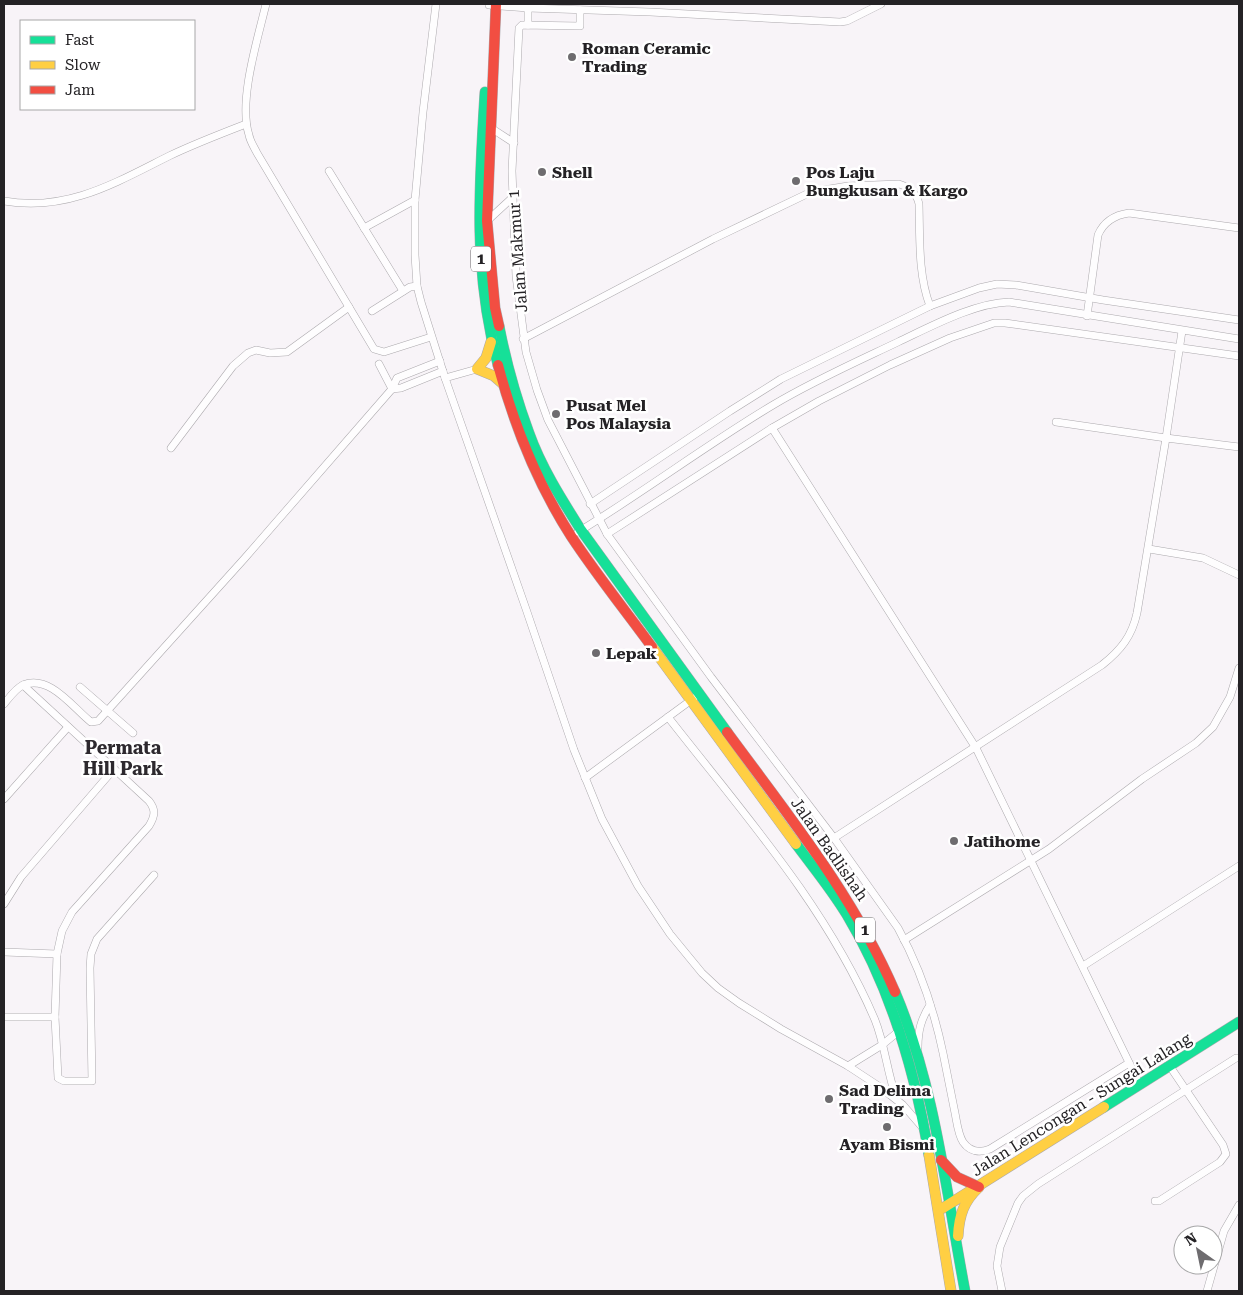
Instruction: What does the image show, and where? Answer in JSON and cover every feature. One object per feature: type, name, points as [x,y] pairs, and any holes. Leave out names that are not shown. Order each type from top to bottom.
[{"type":"main road","name":"1","points":[[492,5],[491,128],[487,221],[495,308],[506,360],[529,434],[559,496],[581,530]]},
{"type":"main road","name":"1","points":[[492,5],[479,210],[482,278],[492,340],[502,383],[520,437],[550,500],[571,536]]},
{"type":"main road","points":[[492,340],[486,358],[477,369],[494,376],[502,383]]},
{"type":"main road","name":"Jalan Badlishah","points":[[581,530],[830,873],[858,916],[896,995],[918,1058],[965,1291]]},
{"type":"main road","name":"Jalan Badlishah","points":[[571,536],[820,876],[849,920],[873,967],[899,1031],[910,1068],[923,1129],[951,1291]]},
{"type":"main road","name":"Jalan Lencongan - Sungai Lalang","points":[[938,1211],[1239,1022]]},
{"type":"main road","points":[[939,1156],[955,1176],[966,1183],[979,1187]]},
{"type":"main road","points":[[957,1252],[958,1228],[964,1203],[979,1187]]},
{"type":"street","points":[[266,4],[248,89],[246,124],[257,153],[371,345],[376,350],[384,352],[431,337]]},
{"type":"street","points":[[436,4],[415,200],[417,286],[431,337],[574,750],[602,819],[638,886],[670,934],[702,973],[718,988],[739,1003],[848,1066],[896,1098],[923,1129]]},
{"type":"street","points":[[492,5],[580,10],[650,8],[840,22],[847,21],[881,4]]},
{"type":"street","points":[[528,8],[528,25],[580,26],[580,10]]},
{"type":"street","name":"Jalan Makmur 1","points":[[528,25],[522,25],[519,28],[512,198],[516,276],[524,339],[537,390],[548,420],[598,519],[711,677],[869,885],[904,940],[930,1006],[943,1051],[963,1142],[971,1150],[982,1152],[990,1149],[1129,1063]]},
{"type":"street","points":[[4,201],[23,204],[51,203],[100,190],[193,145],[246,124]]},
{"type":"street","points":[[491,128],[514,143]]},
{"type":"street","points":[[328,171],[403,291]]},
{"type":"street","points":[[524,339],[713,238],[811,192],[848,186],[899,184],[904,185],[915,195],[919,204],[922,268],[926,297],[930,306]]},
{"type":"street","points":[[487,221],[512,198]]},
{"type":"street","points":[[364,228],[415,200]]},
{"type":"street","points":[[1087,316],[1098,235],[1102,227],[1120,214],[1130,213],[1239,228]]},
{"type":"street","points":[[590,504],[781,379],[930,306],[972,290],[997,284],[1016,285],[1239,320]]},
{"type":"street","points":[[372,311],[410,287],[417,286]]},
{"type":"street","points":[[571,536],[698,452],[774,405],[936,324],[981,307],[1009,302],[1239,339]]},
{"type":"street","points":[[172,448],[227,373],[248,353],[256,350],[270,353],[287,352],[348,307]]},
{"type":"street","points":[[607,534],[772,428],[820,401],[890,365],[950,338],[994,323],[1239,356]]},
{"type":"street","points":[[834,838],[1102,665],[1121,648],[1134,627],[1149,549],[1182,330]]},
{"type":"street","points":[[4,704],[22,685],[38,684],[50,687],[58,692],[91,722],[98,721],[244,559],[392,389],[397,378],[440,361]]},
{"type":"street","points":[[379,364],[392,389]]},
{"type":"street","points":[[392,389],[444,375],[477,369]]},
{"type":"street","points":[[1056,422],[1239,447]]},
{"type":"street","points":[[772,428],[976,748],[1140,1084]]},
{"type":"street","points":[[1149,549],[1203,558],[1239,575]]},
{"type":"street","points":[[904,940],[1071,833],[1142,779],[1206,736],[1230,697],[1239,668]]},
{"type":"street","points":[[22,685],[149,801],[154,807],[155,813],[149,826],[72,912],[62,931],[57,954],[55,1017],[58,1078],[64,1081],[92,1081],[91,954],[98,938],[154,875]]},
{"type":"street","points":[[80,687],[132,733]]},
{"type":"street","points":[[585,778],[700,694]]},
{"type":"street","points":[[668,717],[797,883],[818,913],[856,981],[874,1018],[896,1098]]},
{"type":"street","points":[[4,799],[68,727]]},
{"type":"street","points":[[4,904],[21,877],[114,769]]},
{"type":"street","points":[[1083,966],[1239,866]]},
{"type":"street","points":[[4,952],[57,954]]},
{"type":"street","points":[[918,1058],[918,1033],[922,1018],[930,1006]]},
{"type":"street","points":[[4,1016],[55,1017]]},
{"type":"street","points":[[848,1066],[882,1045],[899,1031]]},
{"type":"street","points":[[1002,1291],[997,1266],[998,1254],[1014,1210],[1022,1196],[1236,1058],[1239,1058]]},
{"type":"street","points":[[1155,1201],[1159,1201],[1220,1162],[1226,1154],[1226,1149],[1169,1065]]},
{"type":"street","points":[[1207,1291],[1224,1231],[1239,1206]]},
{"type":"traffic: fast","points":[[485,92],[480,196],[481,263],[490,330],[498,365]]},
{"type":"traffic: fast","points":[[499,326],[524,420],[552,483],[581,530],[727,732]]},
{"type":"traffic: fast","points":[[796,844],[847,915],[863,943],[889,1001],[909,1061],[929,1155]]},
{"type":"traffic: fast","points":[[895,992],[909,1028],[930,1102],[965,1291]]},
{"type":"traffic: fast","points":[[1104,1107],[1239,1022]]},
{"type":"traffic: slow","points":[[491,342],[486,358],[477,369],[494,376],[502,383]]},
{"type":"traffic: slow","points":[[652,647],[796,844]]},
{"type":"traffic: slow","points":[[943,1208],[1104,1107]]},
{"type":"traffic: slow","points":[[929,1155],[951,1291]]},
{"type":"traffic: slow","points":[[958,1236],[963,1209],[979,1187]]},
{"type":"traffic: jam","points":[[496,4],[487,221],[495,308],[499,326]]},
{"type":"traffic: jam","points":[[498,365],[519,431],[537,474],[559,516],[600,578],[652,647]]},
{"type":"traffic: jam","points":[[727,732],[796,825],[840,889],[879,957],[895,992]]},
{"type":"traffic: jam","points":[[941,1160],[957,1177],[979,1187]]},
{"type":"place","name":"Roman Ceramic Trading","points":[[572,57]]},
{"type":"place","name":"Shell","points":[[542,172]]},
{"type":"place","name":"Pos Laju Bungkusan & Kargo","points":[[796,181]]},
{"type":"place","name":"Pusat Mel Pos Malaysia","points":[[556,414]]},
{"type":"place","name":"Lepak","points":[[596,653]]},
{"type":"place","name":"Jatihome","points":[[954,841]]},
{"type":"place","name":"Sad Delima Trading","points":[[829,1099]]},
{"type":"place","name":"Ayam Bismi","points":[[887,1127]]},
{"type":"district","name":"Permata Hill Park","points":[[123,758]]}]
